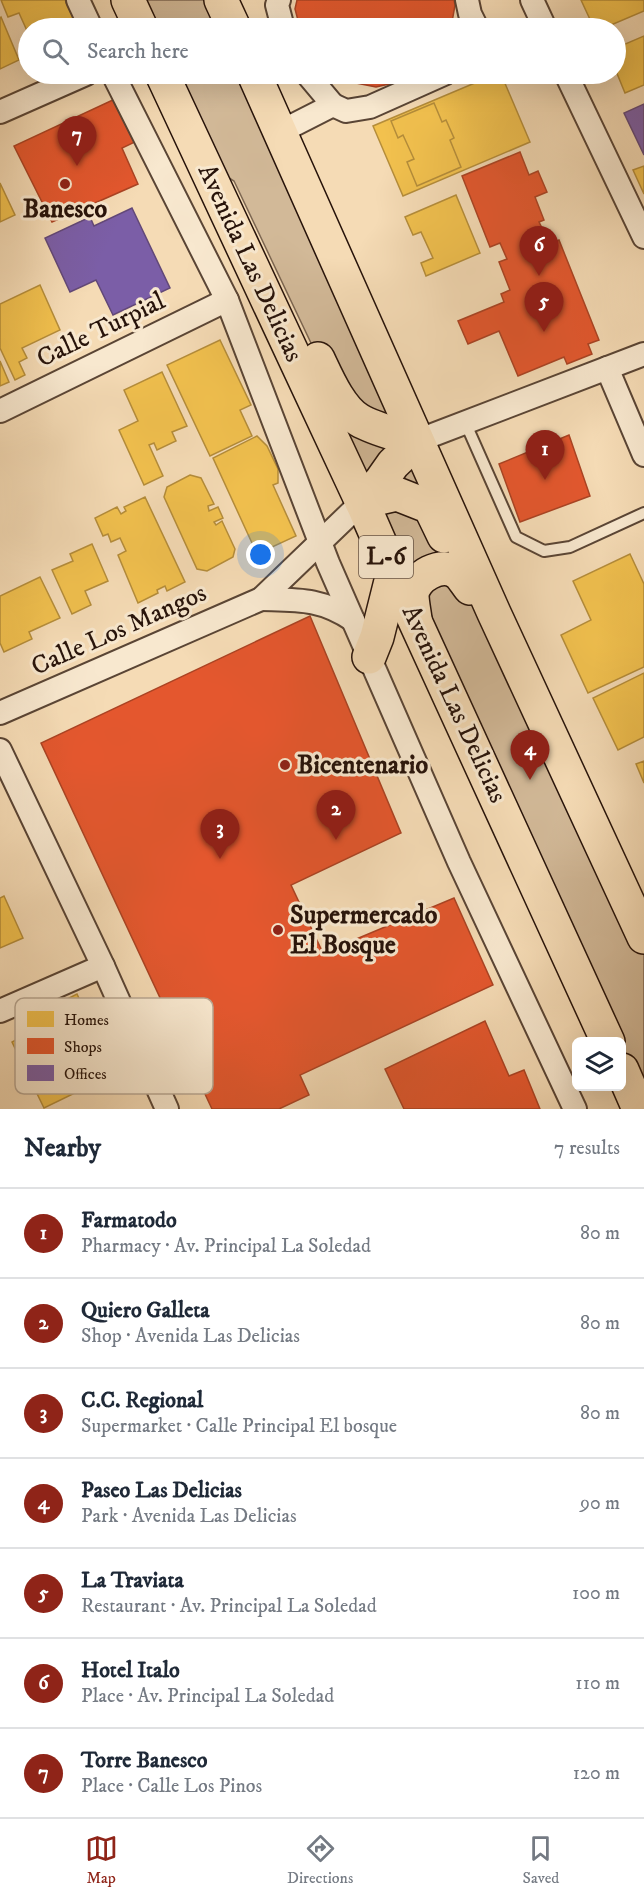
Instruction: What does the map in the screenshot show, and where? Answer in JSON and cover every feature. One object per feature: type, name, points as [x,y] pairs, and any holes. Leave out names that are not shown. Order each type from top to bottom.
[{"type":"main road","points":[[128,0],[136,18]]},
{"type":"main road","points":[[221,0],[229,18]]},
{"type":"main road","name":"Avenida Las Delicias","points":[[163,84],[201,159],[362,502],[606,1037]]},
{"type":"main road","points":[[258,84],[494,613],[644,937]]},
{"type":"main road","points":[[201,159],[234,181],[330,384],[348,412],[359,420],[417,441]]},
{"type":"main road","points":[[330,384],[345,394],[363,392],[376,379],[382,362]]},
{"type":"main road","points":[[362,502],[393,464],[417,441]]},
{"type":"main road","points":[[362,502],[397,494],[430,507],[480,608],[494,613]]},
{"type":"main road","points":[[415,620],[412,593],[417,582],[426,574],[435,570],[447,569],[457,572],[470,588]]},
{"type":"main road","points":[[369,657],[377,637],[393,573]]},
{"type":"main road","points":[[626,1081],[639,1109]]},
{"type":"street","points":[[78,0],[86,18]]},
{"type":"street","points":[[279,0],[277,5],[280,18]]},
{"type":"street","points":[[467,0],[472,18]]},
{"type":"street","points":[[532,0],[540,18]]},
{"type":"street","points":[[0,112],[63,84]]},
{"type":"street","points":[[118,84],[227,300],[320,543],[353,620],[459,862],[575,1109]]},
{"type":"street","points":[[315,84],[333,105],[346,111],[370,107],[422,84]]},
{"type":"street","points":[[571,84],[644,237]]},
{"type":"street","points":[[280,132],[333,105]]},
{"type":"street","name":"Calle Turpial","points":[[0,411],[227,300]]},
{"type":"street","points":[[417,441],[644,354]]},
{"type":"street","points":[[608,368],[644,455]]},
{"type":"street","points":[[261,599],[362,502]]},
{"type":"street","points":[[261,599],[304,600],[331,606],[353,620]]},
{"type":"street","name":"Calle Los Mangos","points":[[0,713],[261,599]]},
{"type":"street","points":[[0,750],[117,998]]},
{"type":"street","points":[[30,998],[103,966]]},
{"type":"street","points":[[0,1011],[15,1004]]},
{"type":"street","points":[[160,1094],[167,1109]]},
{"type":"lane","points":[[465,422],[516,537],[544,551],[570,547],[644,513]]},
{"type":"shaded area","points":[[128,0],[220,0],[228,18],[136,18]]},
{"type":"shaded area","points":[[167,84],[258,84],[644,940],[644,1109],[626,1073],[626,1037],[620,1037],[415,620],[330,383],[234,181],[201,160]]},
{"type":"building: Homes","points":[[1,0],[65,0],[73,18],[21,18],[19,13],[8,17]]},
{"type":"building: Homes","points":[[581,0],[644,0],[644,11],[626,19],[589,18]]},
{"type":"building: Homes","points":[[0,18],[18,60],[0,69]]},
{"type":"building: Homes","points":[[644,36],[644,85],[625,93],[621,84],[626,84],[626,44]]},
{"type":"building: Homes","points":[[472,84],[505,84],[530,142],[403,196],[373,126]]},
{"type":"building: Homes","points":[[434,103],[442,122],[446,120],[454,138],[450,140],[461,167],[417,186],[407,162],[414,159],[403,135],[398,138],[391,121]]},
{"type":"building: Homes","points":[[644,166],[644,194],[633,170]]},
{"type":"building: Homes","points":[[0,183],[15,215],[0,222]]},
{"type":"building: Homes","points":[[456,195],[480,253],[426,276],[421,263],[433,258],[421,232],[413,235],[405,217]]},
{"type":"building: Homes","points":[[40,285],[60,330],[22,348],[27,358],[19,362],[25,375],[15,380],[0,348],[0,304]]},
{"type":"building: Homes","points":[[220,340],[251,405],[240,410],[252,436],[210,456],[167,365]]},
{"type":"building: Homes","points":[[0,361],[9,382],[0,386]]},
{"type":"building: Homes","points":[[162,372],[187,426],[172,432],[176,441],[157,450],[154,443],[149,445],[163,476],[144,485],[119,430],[138,421],[124,390]]},
{"type":"building: Homes","points":[[257,436],[267,446],[278,469],[278,483],[273,485],[296,536],[257,554],[213,458]]},
{"type":"building: Homes","points":[[190,475],[201,478],[214,504],[208,506],[209,511],[218,507],[223,518],[214,522],[216,525],[222,521],[235,549],[233,557],[207,571],[197,569],[164,497],[167,487]]},
{"type":"building: Homes","points":[[145,497],[185,582],[167,591],[165,586],[157,590],[158,593],[138,603],[118,555],[126,551],[120,538],[111,542],[108,534],[103,536],[95,518],[117,507],[121,514],[126,511],[124,507]]},
{"type":"building: Homes","points":[[92,544],[108,581],[85,591],[91,605],[72,614],[52,570],[73,561],[70,554]]},
{"type":"building: Homes","points":[[630,554],[644,584],[644,667],[588,693],[561,635],[591,620],[573,581]]},
{"type":"building: Homes","points":[[40,577],[60,618],[29,632],[32,639],[4,652],[0,643],[0,596]]},
{"type":"building: Homes","points":[[644,673],[644,737],[618,750],[593,698]]},
{"type":"building: Homes","points":[[644,761],[644,783],[636,764]]},
{"type":"building: Homes","points":[[4,896],[23,938],[0,948],[0,898]]},
{"type":"building: Homes","points":[[37,1094],[73,1094],[44,1108]]},
{"type":"building: Shops","points":[[297,0],[454,0],[455,5],[453,18],[297,18],[295,9]]},
{"type":"building: Shops","points":[[361,84],[389,84],[376,87]]},
{"type":"building: Shops","points":[[117,98],[137,141],[122,148],[138,184],[52,222],[14,146]]},
{"type":"building: Shops","points":[[520,152],[529,175],[538,171],[547,192],[535,197],[544,220],[539,222],[542,228],[536,231],[542,247],[559,240],[599,340],[588,344],[592,354],[567,364],[564,357],[518,376],[499,331],[468,344],[458,321],[504,302],[501,294],[510,290],[499,262],[507,259],[500,243],[490,247],[462,176]]},
{"type":"building: Shops","points":[[569,435],[590,496],[520,522],[499,464]]},
{"type":"building: Shops","points":[[310,616],[401,833],[291,885],[323,953],[454,898],[493,985],[300,1075],[309,1095],[279,1109],[212,1109],[205,1094],[213,1094],[213,998],[160,998],[41,743]]},
{"type":"building: Shops","points":[[485,1021],[509,1076],[524,1070],[540,1109],[404,1109],[385,1069]]},
{"type":"building: Offices","points":[[644,104],[644,155],[624,113]]},
{"type":"building: Offices","points":[[132,208],[170,288],[113,315],[96,280],[70,292],[45,238],[90,217],[94,226]]},
{"type":"place","name":"Torre Banesco","points":[[77,166]]},
{"type":"place","name":"Banesco","points":[[65,184]]},
{"type":"place","name":"Hotel Italo","points":[[539,276]]},
{"type":"place","name":"La Traviata","points":[[544,332]]},
{"type":"place","name":"Farmatodo","points":[[545,480]]},
{"type":"place","name":"Bicentenario","points":[[285,765]]},
{"type":"place","name":"Paseo Las Delicias","points":[[530,780]]},
{"type":"place","name":"Quiero Galleta","points":[[336,840]]},
{"type":"place","name":"C.C. Regional","points":[[220,859]]},
{"type":"place","name":"Supermercado El Bosque","points":[[278,930]]}]
